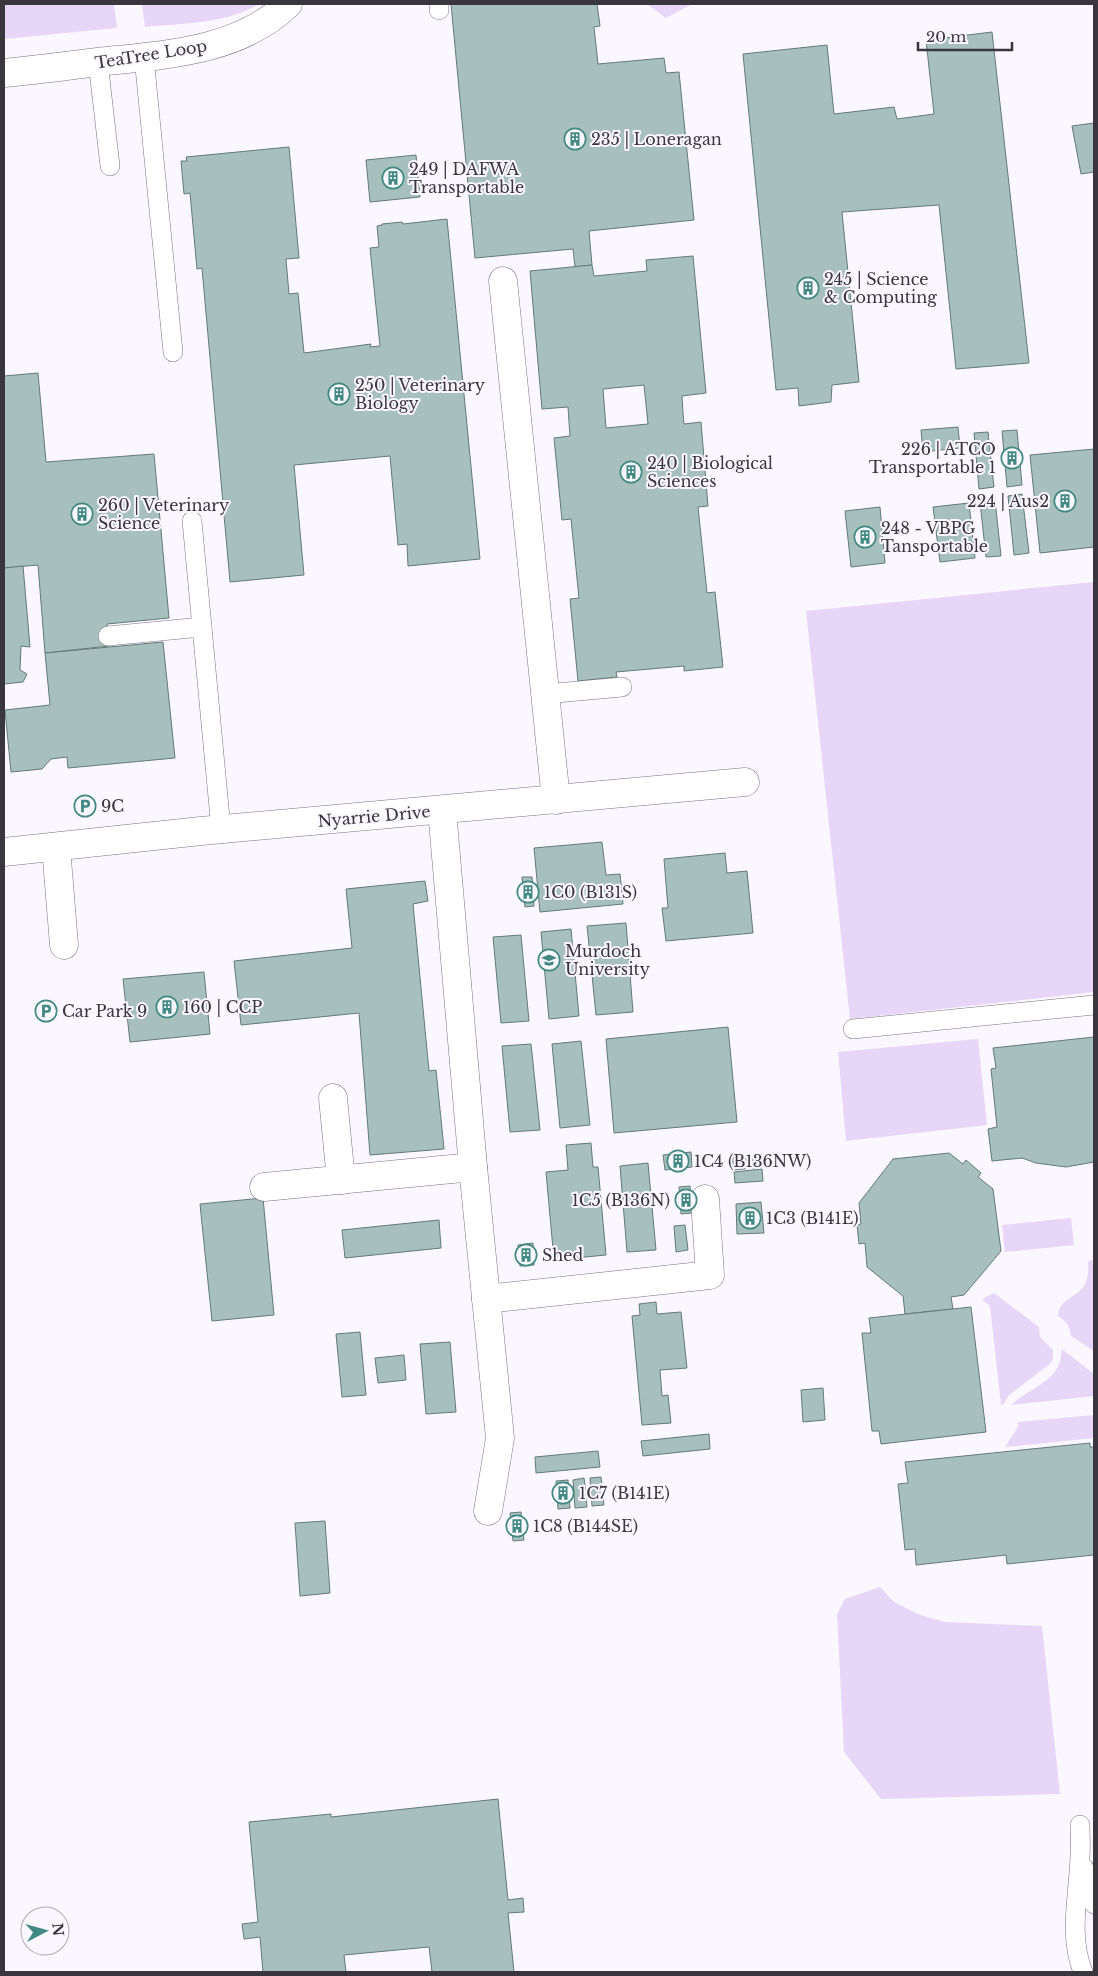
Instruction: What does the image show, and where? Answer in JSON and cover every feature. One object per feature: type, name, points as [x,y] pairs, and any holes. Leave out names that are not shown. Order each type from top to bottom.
[{"type":"street","name":"TeaTree Loop","points":[[4,73],[144,57],[223,42],[259,26],[278,14],[288,4]]},
{"type":"street","points":[[503,281],[556,800]]},
{"type":"street","name":"Nyarrie Drive","points":[[4,852],[745,782]]},
{"type":"street","points":[[442,810],[473,1167],[500,1438],[488,1510]]},
{"type":"street","points":[[56,847],[64,946]]},
{"type":"street","points":[[333,1098],[341,1180]]},
{"type":"street","points":[[264,1187],[473,1167]]},
{"type":"street","points":[[486,1299],[710,1276],[705,1200]]},
{"type":"lane","points":[[144,57],[173,352]]},
{"type":"lane","points":[[98,62],[110,166]]},
{"type":"lane","points":[[192,521],[221,830]]},
{"type":"lane","points":[[108,636],[202,627]]},
{"type":"lane","points":[[545,694],[622,686]]},
{"type":"lane","points":[[853,1029],[1094,1005]]},
{"type":"lane","points":[[1080,1825],[1080,1857],[1075,1918],[1079,1963],[1083,1972]]},
{"type":"lane","points":[[1080,1857],[1094,1904]]},
{"type":"shaded area","points":[[4,4],[114,4],[117,28],[4,39]]},
{"type":"shaded area","points":[[142,4],[259,4],[246,11],[204,22],[145,27]]},
{"type":"shaded area","points":[[647,4],[692,4],[666,18]]},
{"type":"shaded area","points":[[1094,582],[1094,992],[850,1019],[806,611]]},
{"type":"shaded area","points":[[978,1039],[987,1125],[846,1141],[838,1052]]},
{"type":"shaded area","points":[[1071,1218],[1074,1245],[1005,1252],[1002,1225]]},
{"type":"shaded area","points":[[1094,1260],[1094,1351],[1071,1336],[1068,1324],[1058,1316],[1060,1308],[1064,1303],[1081,1290],[1088,1274],[1088,1261]]},
{"type":"shaded area","points":[[994,1293],[1039,1327],[1040,1337],[1053,1350],[1051,1363],[1009,1395],[1004,1404],[1001,1405],[990,1306],[982,1299]]},
{"type":"shaded area","points":[[1062,1349],[1094,1374],[1094,1396],[1011,1405],[1051,1376],[1059,1364]]},
{"type":"shaded area","points":[[1094,1415],[1094,1438],[1005,1447],[1018,1427],[1018,1422]]},
{"type":"shaded area","points":[[880,1587],[894,1602],[920,1615],[945,1622],[1042,1626],[1060,1794],[881,1799],[844,1752],[837,1614],[845,1599]]},
{"type":"building","name":"235 | Loneragan","points":[[451,4],[597,4],[600,26],[594,27],[598,64],[664,58],[666,73],[679,72],[694,220],[589,231],[592,265],[575,267],[573,249],[475,258]]},
{"type":"building","name":"245 | Science & Computing","points":[[992,32],[1029,363],[956,369],[939,205],[842,212],[859,382],[832,385],[831,402],[799,406],[798,388],[776,390],[743,54],[827,45],[834,114],[894,107],[897,119],[934,114],[926,40]]},
{"type":"building","points":[[1094,123],[1094,172],[1081,174],[1072,126]]},
{"type":"building","name":"250 | Veterinary Biology","points":[[289,147],[299,258],[286,259],[289,294],[298,293],[304,353],[371,344],[370,347],[380,346],[370,248],[379,247],[377,226],[447,219],[480,559],[408,566],[407,544],[398,545],[390,456],[294,465],[304,575],[230,582],[202,268],[197,269],[190,193],[184,194],[181,161],[187,161],[186,157]]},
{"type":"building","name":"249 | DAFWA Transportable","points":[[416,155],[420,197],[370,202],[366,160]]},
{"type":"building","name":"240 | Biological Sciences","points":[[693,256],[706,393],[682,396],[683,413],[684,424],[701,422],[708,506],[698,507],[707,593],[715,592],[723,667],[684,671],[684,666],[616,672],[617,677],[578,681],[570,599],[579,598],[571,519],[562,520],[554,438],[570,436],[568,407],[542,409],[530,271],[592,265],[594,276],[647,271],[646,260]],"holes":[[[644,385],[648,424],[606,428],[603,389]]]},
{"type":"building","name":"260 | Veterinary Science","points":[[38,373],[46,462],[154,454],[169,618],[107,624],[109,646],[45,653],[38,565],[4,568],[4,376]]},
{"type":"building","points":[[958,427],[960,448],[923,452],[921,430]]},
{"type":"building","name":"226 | ATCO Transportable 1","points":[[1017,430],[1022,485],[1007,487],[1002,431]]},
{"type":"building","points":[[988,432],[994,487],[979,489],[974,433]]},
{"type":"building","name":"224 | Aus2","points":[[1094,449],[1094,547],[1040,553],[1030,455]]},
{"type":"building","points":[[1022,494],[1029,553],[1014,555],[1008,496]]},
{"type":"building","points":[[995,500],[1001,556],[986,557],[980,502]]},
{"type":"building","points":[[969,503],[975,558],[940,562],[933,507]]},
{"type":"building","name":"248 - VBPG Tansportable","points":[[880,507],[885,563],[851,567],[845,511]]},
{"type":"building","points":[[23,566],[30,647],[21,646],[20,670],[27,674],[23,682],[4,684],[4,568]]},
{"type":"building","points":[[163,642],[175,758],[68,768],[67,757],[51,759],[42,769],[11,772],[5,710],[50,705],[45,653]]},
{"type":"building","points":[[602,842],[606,875],[620,874],[623,904],[540,912],[534,848]]},
{"type":"building","points":[[725,853],[727,873],[747,871],[753,933],[666,941],[662,908],[668,908],[664,859]]},
{"type":"building","name":"1C0 (B131S)","points":[[522,877],[532,877],[534,906],[525,907]]},
{"type":"building","points":[[425,881],[428,901],[413,904],[429,1071],[436,1070],[444,1149],[370,1155],[359,1013],[241,1025],[234,961],[352,948],[346,889]]},
{"type":"building","points":[[626,923],[633,1012],[596,1015],[587,926]]},
{"type":"building","points":[[571,929],[579,1016],[549,1019],[541,932]]},
{"type":"building","points":[[521,935],[529,1021],[501,1023],[493,937]]},
{"type":"building","name":"160 | CCP","points":[[204,972],[210,1034],[130,1042],[123,979]]},
{"type":"building","points":[[728,1027],[737,1122],[614,1133],[606,1039]]},
{"type":"building","points":[[1094,1037],[1094,1162],[1066,1167],[1036,1163],[1022,1158],[992,1161],[988,1129],[997,1127],[991,1069],[996,1068],[993,1048]]},
{"type":"building","points":[[581,1041],[590,1125],[560,1128],[552,1044]]},
{"type":"building","points":[[531,1044],[540,1130],[510,1132],[502,1046]]},
{"type":"building","points":[[591,1143],[593,1167],[598,1167],[606,1255],[554,1260],[546,1172],[568,1170],[566,1145]]},
{"type":"building","name":"1C4 (B136NW)","points":[[691,1152],[692,1167],[665,1170],[663,1155]]},
{"type":"building","points":[[949,1153],[963,1164],[966,1160],[981,1173],[978,1177],[993,1189],[1001,1251],[964,1295],[951,1297],[953,1309],[905,1314],[903,1296],[867,1267],[865,1243],[859,1244],[857,1225],[861,1224],[859,1203],[893,1159]]},
{"type":"building","points":[[761,1156],[762,1167],[734,1170],[732,1158]]},
{"type":"building","points":[[648,1163],[656,1250],[627,1252],[620,1166]]},
{"type":"building","points":[[762,1169],[763,1181],[735,1183],[734,1172]]},
{"type":"building","name":"1C5 (B136N)","points":[[690,1186],[692,1213],[681,1214],[679,1187]]},
{"type":"building","points":[[263,1198],[274,1315],[212,1321],[200,1204]]},
{"type":"building","name":"1C3 (B141E)","points":[[761,1202],[764,1233],[737,1234],[736,1204]]},
{"type":"building","points":[[439,1220],[441,1248],[345,1258],[342,1230]]},
{"type":"building","points":[[685,1225],[688,1250],[676,1252],[674,1226]]},
{"type":"building","name":"Shed","points":[[533,1243],[534,1265],[520,1266],[518,1245]]},
{"type":"building","points":[[656,1302],[657,1314],[681,1312],[687,1368],[660,1370],[662,1396],[668,1395],[671,1423],[642,1425],[632,1316],[640,1315],[639,1304]]},
{"type":"building","points":[[971,1307],[986,1432],[881,1444],[879,1431],[872,1431],[862,1333],[871,1333],[869,1318]]},
{"type":"building","points":[[360,1332],[366,1395],[342,1397],[336,1334]]},
{"type":"building","points":[[450,1342],[456,1412],[426,1414],[420,1344]]},
{"type":"building","points":[[404,1355],[406,1380],[378,1383],[375,1358]]},
{"type":"building","points":[[823,1388],[825,1420],[803,1422],[801,1390]]},
{"type":"building","points":[[709,1434],[710,1449],[643,1456],[641,1441]]},
{"type":"building","points":[[1090,1443],[1090,1447],[1094,1447],[1094,1555],[1007,1564],[1006,1555],[916,1565],[915,1549],[905,1550],[898,1484],[908,1483],[905,1462]]},
{"type":"building","points":[[598,1451],[600,1467],[536,1473],[535,1457]]},
{"type":"building","points":[[601,1477],[604,1505],[592,1506],[590,1478]]},
{"type":"building","points":[[584,1478],[586,1492],[591,1492],[586,1493],[587,1507],[575,1508],[574,1494],[569,1494],[574,1493],[573,1480]]},
{"type":"building","points":[[568,1480],[570,1508],[558,1509],[556,1481]]},
{"type":"building","name":"1C8 (B144SE)","points":[[521,1512],[524,1540],[513,1541],[510,1513]]},
{"type":"building","points":[[325,1521],[330,1593],[300,1596],[295,1523]]},
{"type":"building","points":[[498,1799],[508,1900],[523,1898],[524,1912],[508,1913],[514,1972],[432,1972],[429,1947],[344,1955],[346,1972],[263,1972],[260,1937],[244,1939],[242,1924],[258,1922],[249,1822],[331,1814],[331,1817]]},
{"type":"place","name":"235 | Loneragan","points":[[575,139]]},
{"type":"place","name":"249 | DAFWA Transportable","points":[[393,178]]},
{"type":"place","name":"245 | Science & Computing","points":[[808,288]]},
{"type":"place","name":"250 | Veterinary Biology","points":[[339,394]]},
{"type":"place","name":"226 | ATCO Transportable 1","points":[[1012,458]]},
{"type":"place","name":"240 | Biological Sciences","points":[[631,472]]},
{"type":"place","name":"224 | Aus2","points":[[1065,501]]},
{"type":"place","name":"260 | Veterinary Science","points":[[82,514]]},
{"type":"place","name":"248 - VBPG Tansportable","points":[[865,537]]},
{"type":"place","name":"9C","points":[[85,806]]},
{"type":"place","name":"1C0 (B131S)","points":[[528,892]]},
{"type":"place","name":"Murdoch University","points":[[549,960]]},
{"type":"place","name":"160 | CCP","points":[[167,1007]]},
{"type":"place","name":"Car Park 9","points":[[46,1011]]},
{"type":"place","name":"1C4 (B136NW)","points":[[678,1161]]},
{"type":"place","name":"1C5 (B136N)","points":[[686,1200]]},
{"type":"place","name":"1C3 (B141E)","points":[[750,1218]]},
{"type":"place","name":"Shed","points":[[526,1255]]},
{"type":"place","name":"1C7 (B141E)","points":[[563,1493]]},
{"type":"place","name":"1C8 (B144SE)","points":[[517,1526]]}]
